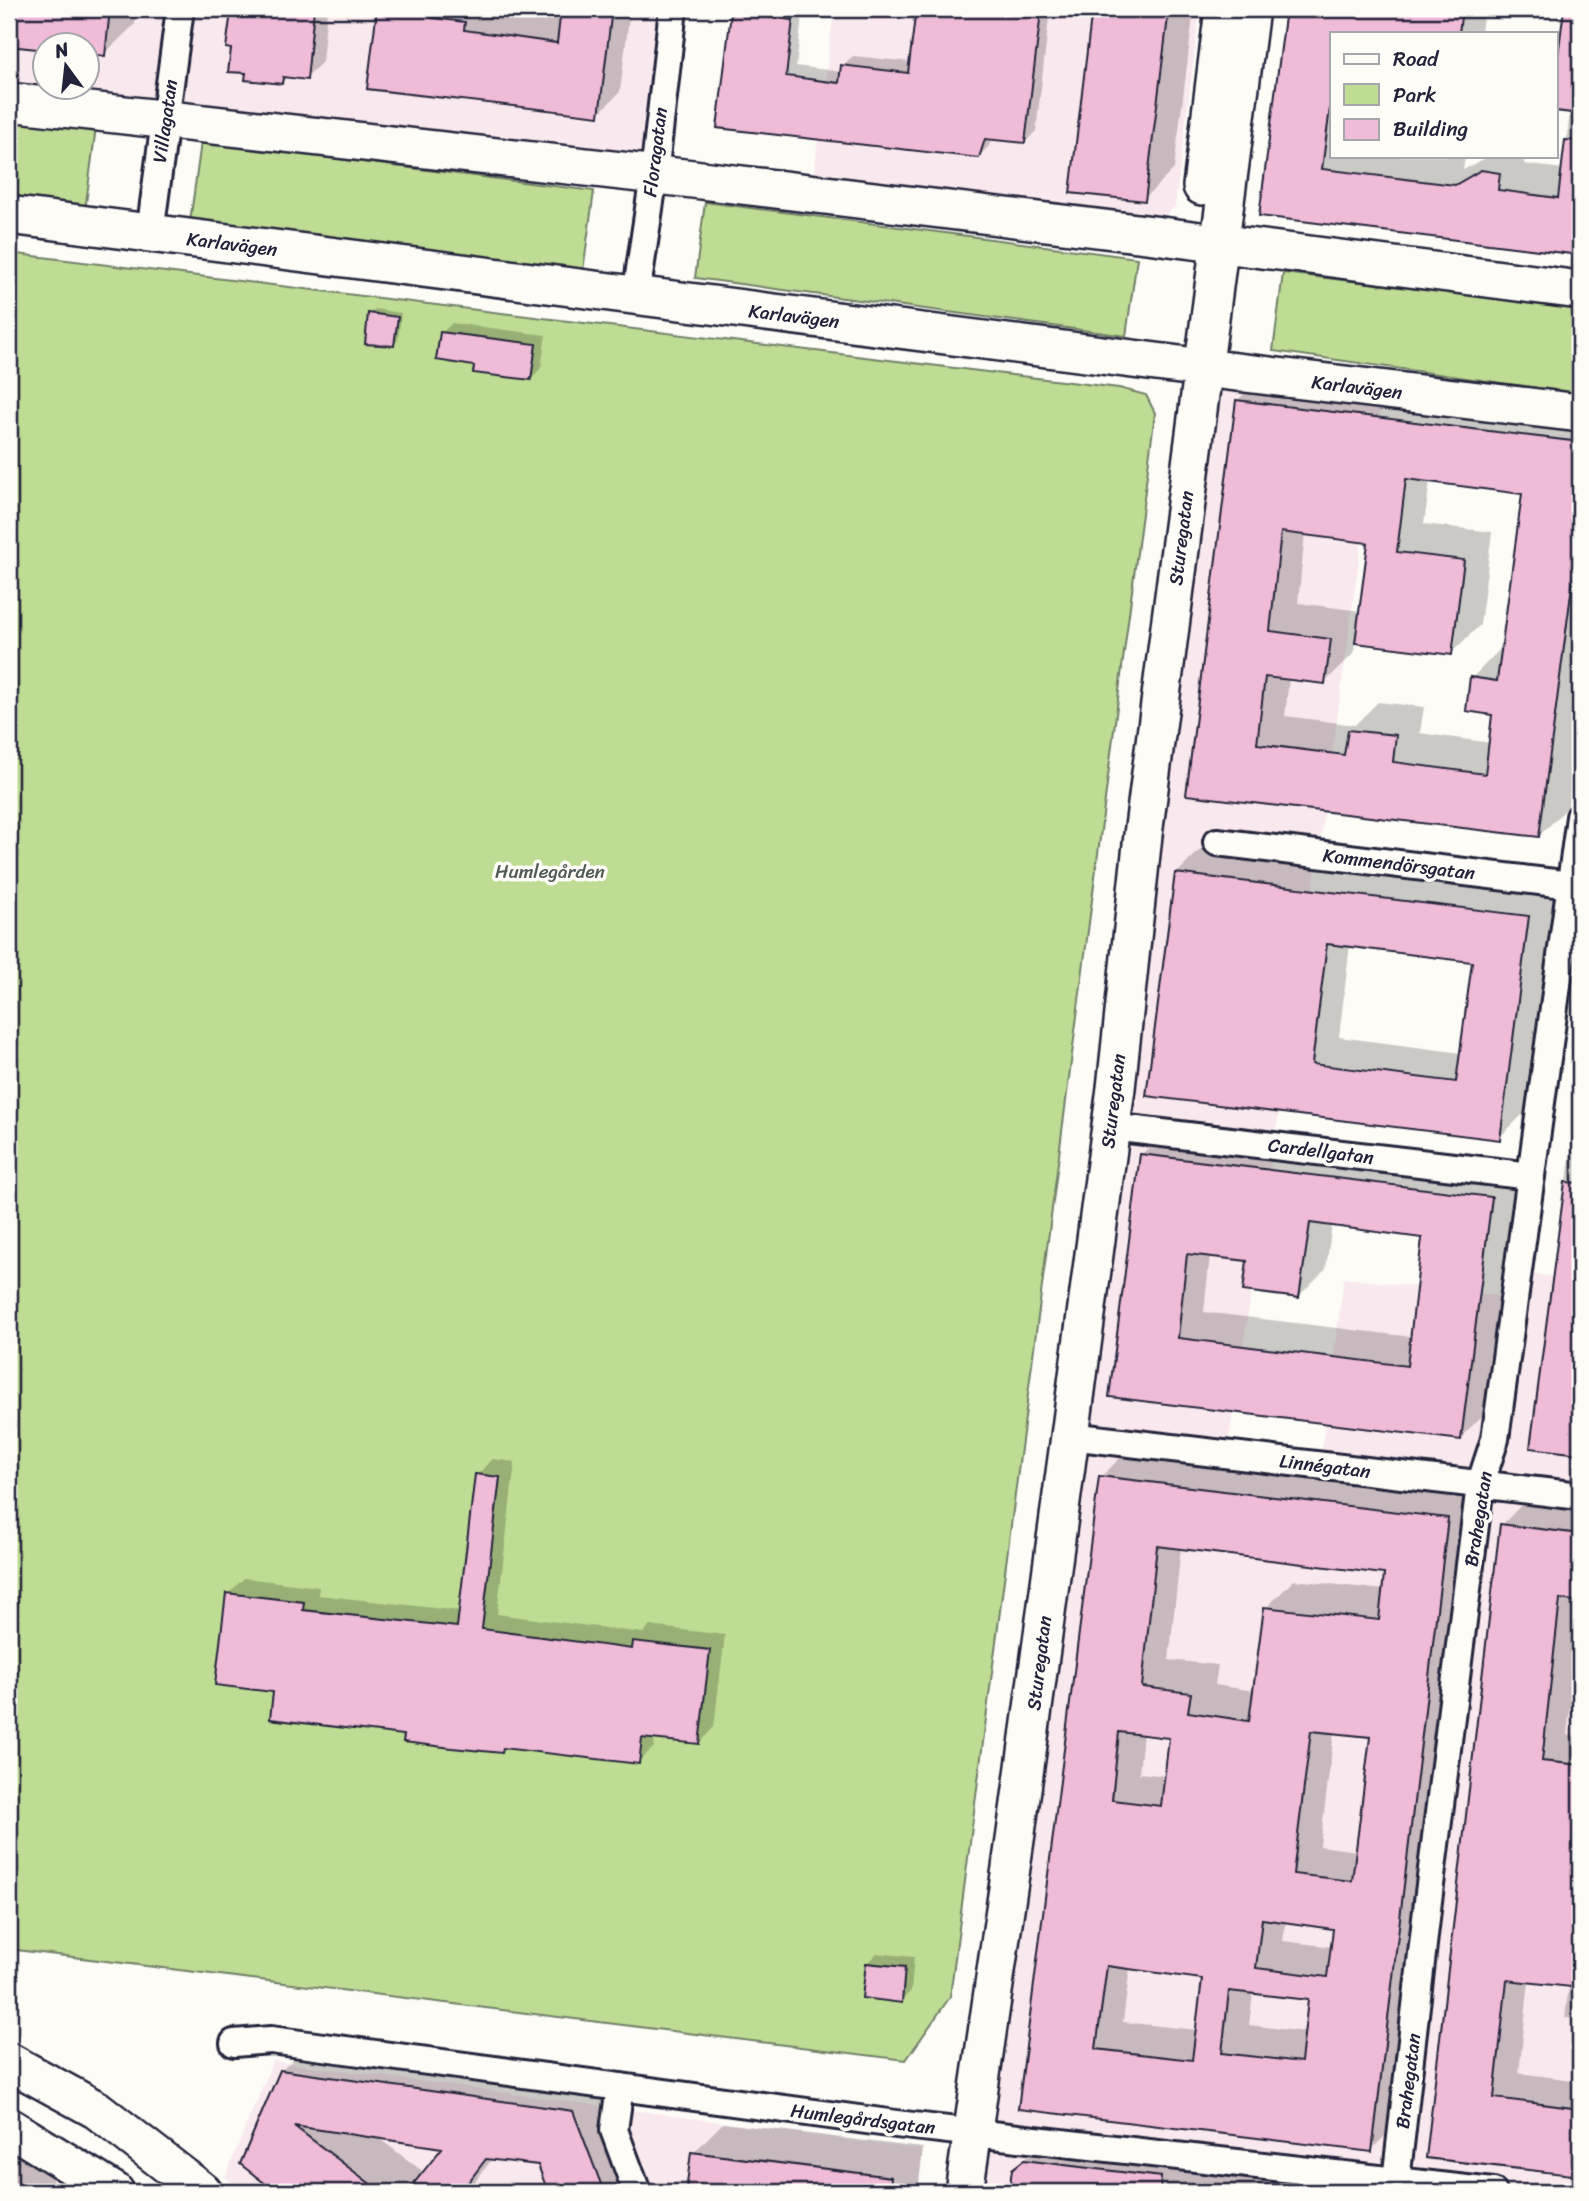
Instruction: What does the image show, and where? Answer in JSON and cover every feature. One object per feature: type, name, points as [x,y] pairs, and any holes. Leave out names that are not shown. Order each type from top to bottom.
[{"type":"street","name":"Villagatan","points":[[150,233],[180,9]]},
{"type":"street","name":"Floragatan","points":[[636,296],[654,176],[673,9]]},
{"type":"street","name":"Sturegatan","points":[[1208,242],[1224,9]]},
{"type":"street","name":"Sturegatan","points":[[964,2192],[959,2131],[1084,1146],[1208,242],[1250,9]]},
{"type":"street","points":[[9,102],[1208,242],[1580,290]]},
{"type":"street","name":"Karlavägen","points":[[9,215],[1191,367],[1580,413]]},
{"type":"street","name":"Sturegatan","points":[[938,2192],[959,2131],[1016,1833],[1111,1126],[1191,367]]},
{"type":"street","name":"Brahegatan","points":[[1396,2181],[1480,1485],[1495,1439],[1531,1176],[1576,885],[1580,817]]},
{"type":"street","name":"Kommendörsgatan","points":[[1217,842],[1576,885]]},
{"type":"street","name":"Cardellgatan","points":[[1111,1126],[1531,1176]]},
{"type":"street","name":"Linnégatan","points":[[1070,1436],[1580,1496]]},
{"type":"street","name":"Humlegårdsgatan","points":[[234,2043],[271,2040],[959,2131],[1493,2192]]},
{"type":"street","points":[[9,2062],[88,2105],[203,2192]]},
{"type":"street","points":[[621,2087],[614,2130],[638,2192]]},
{"type":"street","points":[[9,2127],[95,2187],[112,2141],[128,2136]]},
{"type":"shaded area","points":[[9,9],[676,9],[657,162],[102,95],[102,32],[32,32],[32,86],[9,83]]},
{"type":"shaded area","points":[[834,9],[1200,9],[1175,207],[1162,217],[813,181]]},
{"type":"shaded area","points":[[1214,384],[1381,400],[1317,864],[1227,1451],[1320,1463],[1344,1278],[1517,1298],[1522,1273],[1580,1280],[1580,2192],[982,2192]]},
{"type":"shaded area","points":[[273,2061],[923,2150],[918,2192],[245,2192],[225,2177]]},
{"type":"shaded area","points":[[9,2149],[17,2154],[75,2192],[9,2192]]},
{"type":"green space","points":[[9,116],[96,127],[85,211],[9,202]]},
{"type":"green space","points":[[201,142],[594,191],[583,271],[190,222]]},
{"type":"green space","points":[[705,202],[1137,258],[1126,336],[695,278]]},
{"type":"green space","name":"Humlegården","points":[[9,253],[1119,388],[1146,395],[1155,413],[950,1997],[906,2060],[9,1949]]},
{"type":"green space","points":[[1283,273],[1580,308],[1580,394],[1273,351]]},
{"type":"building","points":[[9,9],[110,9],[105,56],[102,56],[102,32],[32,32],[32,48],[9,46]]},
{"type":"building","points":[[235,9],[314,9],[307,80],[283,77],[282,84],[245,80],[246,73],[228,72],[231,49],[226,48],[231,12]]},
{"type":"building","points":[[377,9],[433,9],[432,18],[465,22],[464,30],[557,43],[561,9],[612,9],[599,116],[367,89]]},
{"type":"building","points":[[916,9],[1018,9],[1041,12],[1025,143],[985,139],[979,158],[717,128],[731,13],[793,20],[786,76],[839,83],[841,65],[908,73]]},
{"type":"building","points":[[1092,9],[1169,9],[1145,201],[1070,193]]},
{"type":"building","points":[[1286,9],[1462,9],[1459,32],[1330,32],[1330,108],[1322,169],[1455,185],[1481,170],[1500,173],[1498,190],[1558,198],[1565,140],[1580,141],[1580,255],[1259,216]]},
{"type":"building","points":[[1564,9],[1580,9],[1580,114],[1558,111],[1558,56]]},
{"type":"building","points":[[368,313],[398,317],[394,346],[365,344]]},
{"type":"building","points":[[440,332],[536,344],[531,380],[473,373],[474,366],[436,360]]},
{"type":"building","points":[[1236,400],[1580,442],[1580,525],[1539,837],[1186,795]],"holes":[[[1406,479],[1522,494],[1497,681],[1470,677],[1466,711],[1492,715],[1485,774],[1393,762],[1396,735],[1348,730],[1344,755],[1257,744],[1265,677],[1325,684],[1331,639],[1270,631],[1281,532],[1368,543],[1355,643],[1452,655],[1464,560],[1397,552]]]},
{"type":"building","points":[[1175,873],[1529,916],[1500,1140],[1146,1096]],"holes":[[[1327,944],[1472,962],[1456,1082],[1312,1064]]]},
{"type":"building","points":[[1140,1154],[1492,1197],[1461,1440],[1109,1397]],"holes":[[[1310,1223],[1422,1238],[1407,1366],[1178,1338],[1187,1254],[1247,1261],[1243,1291],[1299,1298]]]},
{"type":"building","points":[[1565,1182],[1580,1183],[1580,1454],[1530,1448]]},
{"type":"building","points":[[475,1474],[500,1477],[482,1629],[632,1649],[633,1641],[710,1650],[699,1744],[642,1738],[639,1764],[503,1748],[502,1753],[452,1748],[403,1742],[404,1735],[270,1719],[273,1692],[215,1685],[226,1593],[304,1602],[303,1610],[457,1627]]},
{"type":"building","points":[[1099,1476],[1448,1518],[1372,2152],[1018,2109]],"holes":[[[1157,1546],[1384,1574],[1379,1620],[1264,1607],[1249,1721],[1188,1712],[1191,1693],[1142,1687]],[[1311,1731],[1370,1737],[1352,1881],[1293,1874]],[[1119,1732],[1169,1738],[1161,1806],[1112,1800]],[[1262,1919],[1333,1929],[1327,1977],[1256,1968]],[[1107,1966],[1202,1979],[1192,2060],[1096,2049]],[[1229,1991],[1308,2000],[1301,2062],[1222,2053]]]},
{"type":"building","points":[[1500,1524],[1580,1534],[1580,1602],[1560,1599],[1542,1761],[1580,1765],[1580,1988],[1507,1980],[1494,2098],[1580,2109],[1580,2176],[1426,2158]]},
{"type":"building","points":[[866,1963],[905,1967],[902,2003],[862,1998]]},
{"type":"building","points":[[280,2070],[573,2111],[604,2192],[548,2192],[538,2165],[486,2159],[461,2192],[407,2192],[442,2148],[294,2126],[381,2192],[276,2192],[240,2164]]},
{"type":"building","points":[[691,2152],[891,2177],[890,2192],[686,2192]]},
{"type":"building","points":[[1024,2160],[1161,2177],[1160,2192],[1009,2192],[1012,2169]]}]
